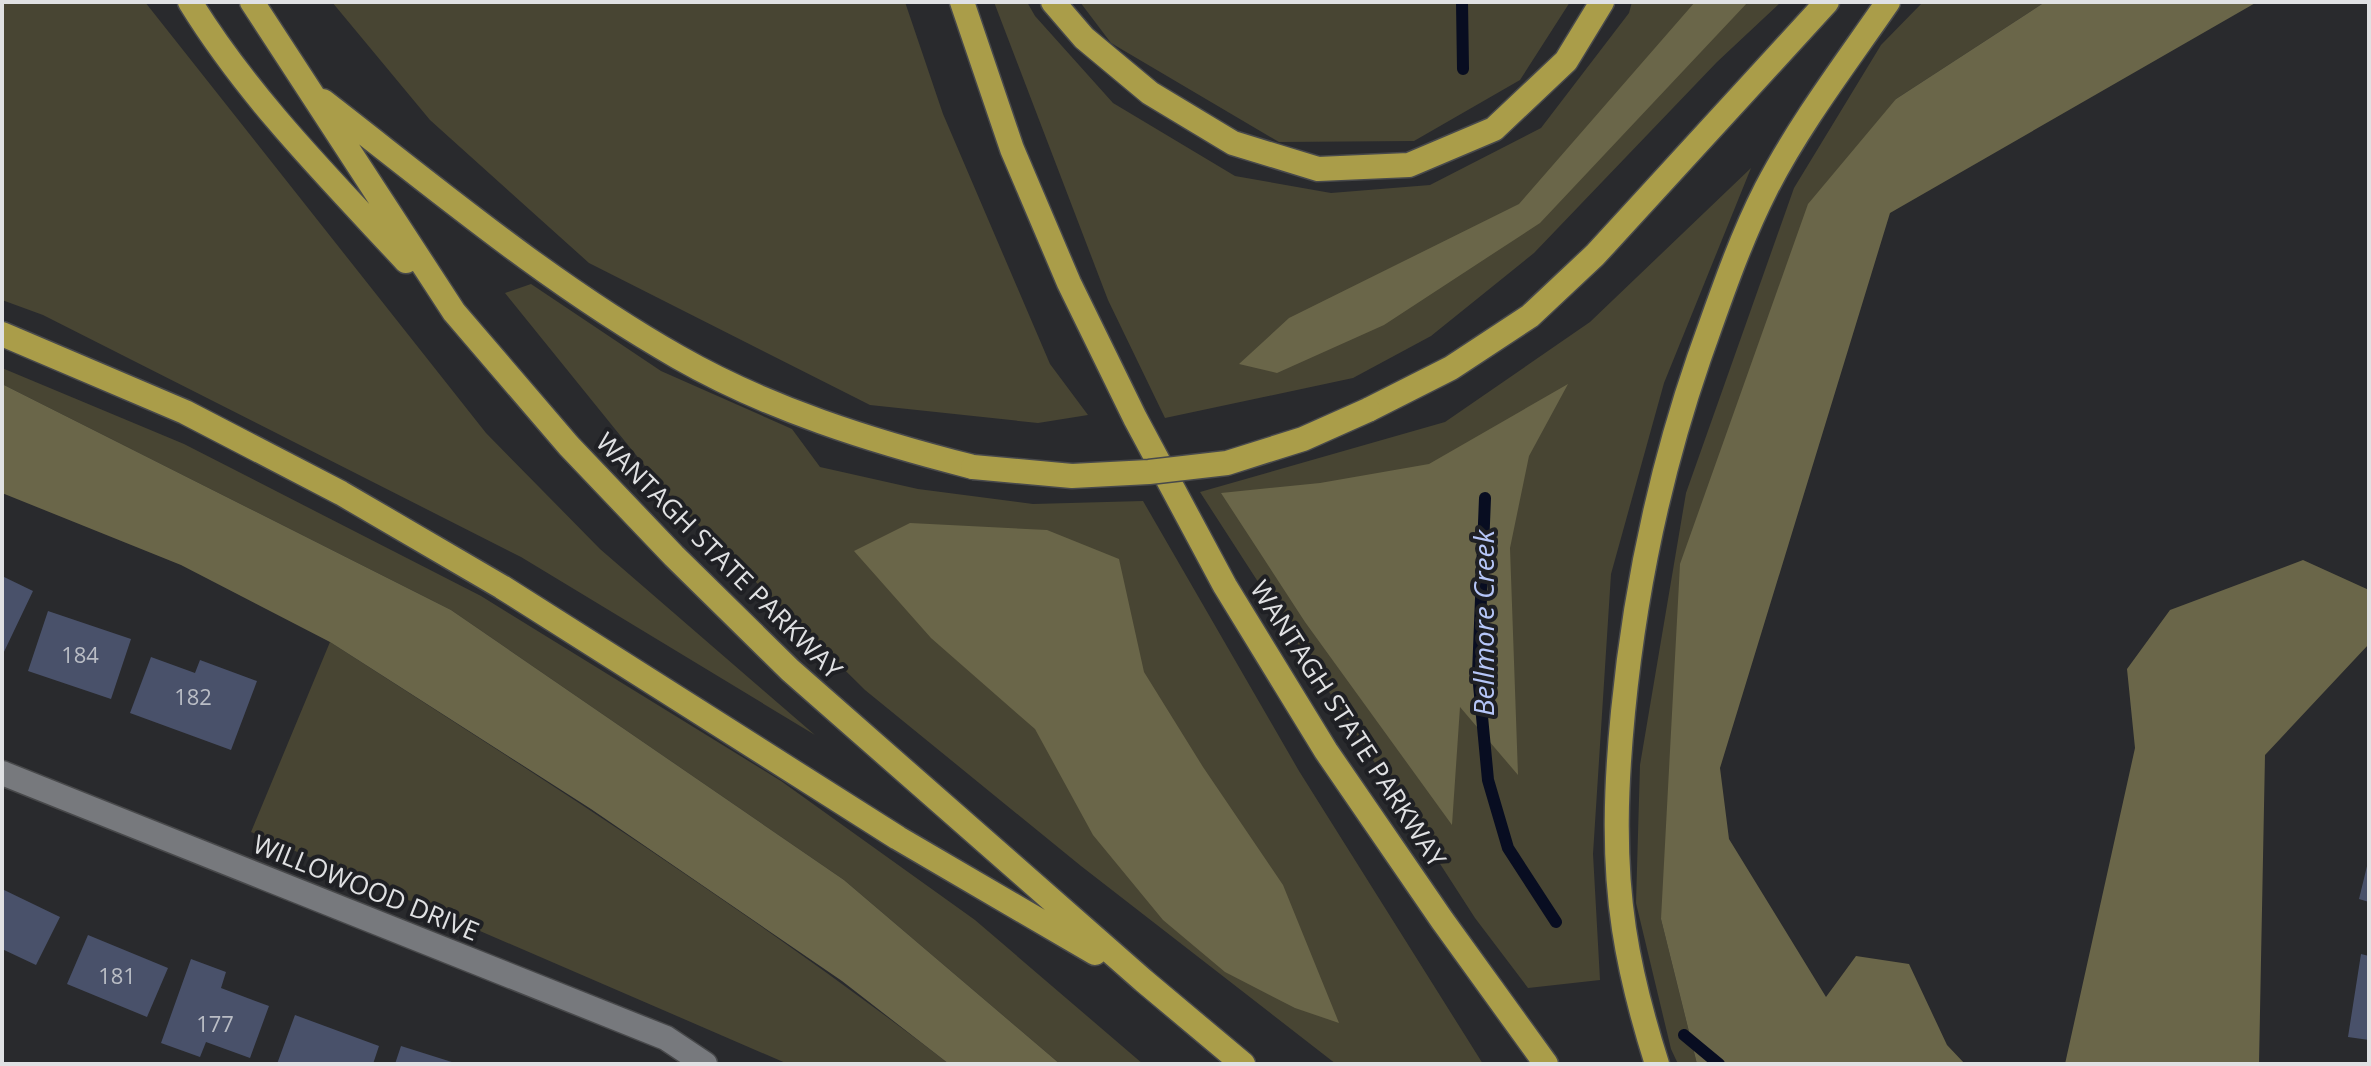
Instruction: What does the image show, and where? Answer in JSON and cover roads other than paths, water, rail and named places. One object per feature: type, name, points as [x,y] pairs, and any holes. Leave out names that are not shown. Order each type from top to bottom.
[{"type":"highway","points":[[190,2],[213,39],[296,142],[454,312]]},
{"type":"highway","name":"WANTAGH STATE PARKWAY","points":[[252,2],[454,312],[569,446],[674,556],[790,670],[1243,1064]]},
{"type":"highway","name":"WANTAGH STATE PARKWAY","points":[[962,2],[1012,149],[1069,283],[1135,418],[1225,586],[1326,751],[1546,1064]]},
{"type":"highway","points":[[1053,2],[1084,38],[1150,93],[1233,143],[1318,169],[1409,165],[1494,129],[1566,61],[1602,2]]},
{"type":"highway","points":[[305,87],[538,268],[605,313],[680,358],[788,409],[889,446],[973,467],[1072,476],[1149,472],[1227,463],[1303,439],[1451,368],[1530,316],[1595,255],[1827,2]]},
{"type":"highway","points":[[1657,1064],[1641,1013],[1624,928],[1617,852],[1617,777],[1628,658],[1647,538],[1677,424],[1719,302],[1766,190],[1826,90],[1888,2]]},
{"type":"highway","points":[[2,334],[185,412],[341,493],[502,587],[898,838],[1144,981]]},
{"type":"street","name":"WILLOWOOD DRIVE","points":[[2,773],[666,1038],[705,1064]]},
{"type":"waterway","name":"Bellmore Creek","points":[[1462,2],[1463,69]]},
{"type":"waterway","name":"Bellmore Creek","points":[[1485,498],[1478,674],[1488,780],[1508,848],[1556,922]]},
{"type":"waterway","name":"Bellmore Creek","points":[[1684,1035],[1719,1064]]}]
